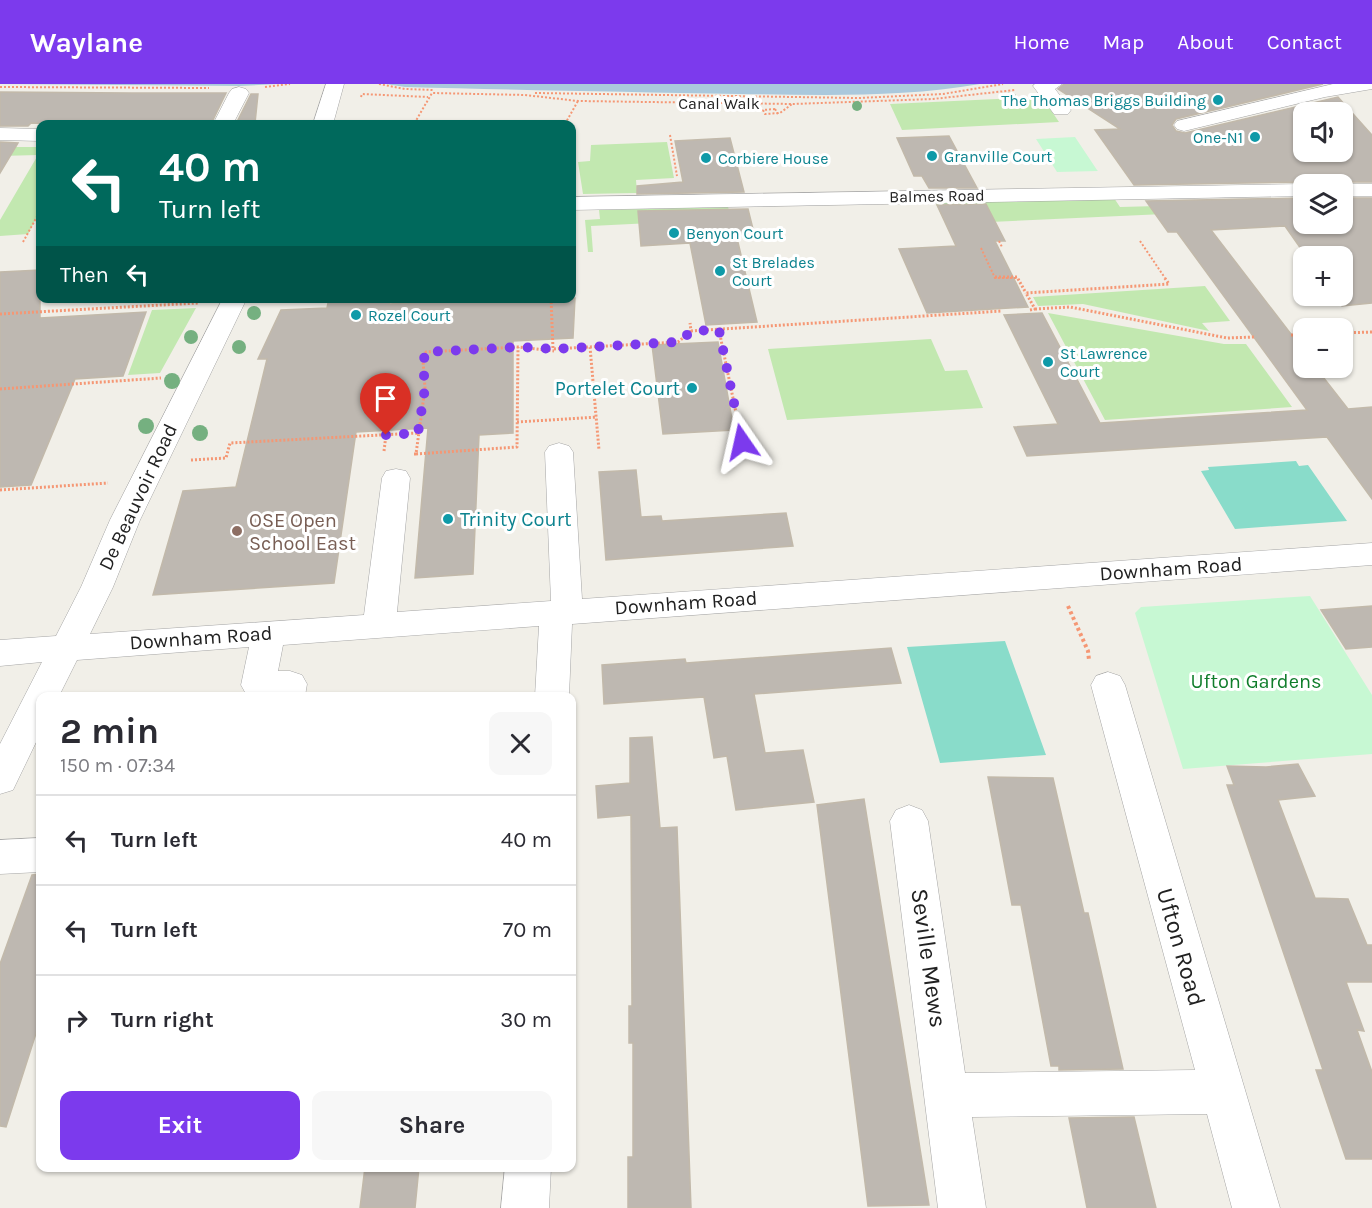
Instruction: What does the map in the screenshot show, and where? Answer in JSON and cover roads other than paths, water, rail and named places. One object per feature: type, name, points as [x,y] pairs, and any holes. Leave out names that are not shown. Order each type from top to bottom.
[{"type":"street","points":[[1184,125],[1324,91],[1368,84]]},
{"type":"street","points":[[1048,85],[1061,110]]},
{"type":"street","points":[[324,120],[334,86]]},
{"type":"street","points":[[225,120],[239,93]]},
{"type":"street","points":[[0,134],[36,135]]},
{"type":"street","name":"Balmes Road","points":[[576,204],[1121,185],[1293,190]]},
{"type":"street","points":[[1353,190],[1372,190]]},
{"type":"street","name":"De Beauvoir Road","points":[[44,692],[97,587],[124,520],[233,303]]},
{"type":"street","points":[[552,692],[561,612],[559,452]]},
{"type":"street","points":[[379,625],[402,466]]},
{"type":"street","name":"Downham Road","points":[[0,653],[1372,554]]},
{"type":"street","points":[[269,633],[258,685],[290,684],[289,692]]},
{"type":"street","name":"Ufton Road","points":[[1108,685],[1221,1092],[1256,1208]]},
{"type":"street","name":"De Beauvoir Road","points":[[0,779],[36,708]]},
{"type":"street","name":"Seville Mews","points":[[909,821],[962,1208]]},
{"type":"street","points":[[0,857],[36,855]]},
{"type":"street","points":[[948,1095],[1221,1092]]},
{"type":"street","points":[[525,1208],[528,1172]]},
{"type":"place","name":"The Thomas Briggs Building","points":[[1218,100]]},
{"type":"place","name":"One-N1","points":[[1255,137]]},
{"type":"place","name":"Granville Court","points":[[932,156]]},
{"type":"place","name":"Corbiere House","points":[[706,158]]},
{"type":"place","name":"Benyon Court","points":[[674,233]]},
{"type":"place","name":"St Brelades Court","points":[[720,271]]},
{"type":"place","name":"Rozel Court","points":[[356,315]]},
{"type":"place","name":"St Lawrence Court","points":[[1048,362]]},
{"type":"place","name":"Portelet Court","points":[[692,388]]},
{"type":"place","name":"Trinity Court","points":[[448,519]]},
{"type":"place","name":"OSE Open School East","points":[[237,531]]},
{"type":"park label","name":"Ufton Gardens","points":[[1256,681]]}]
